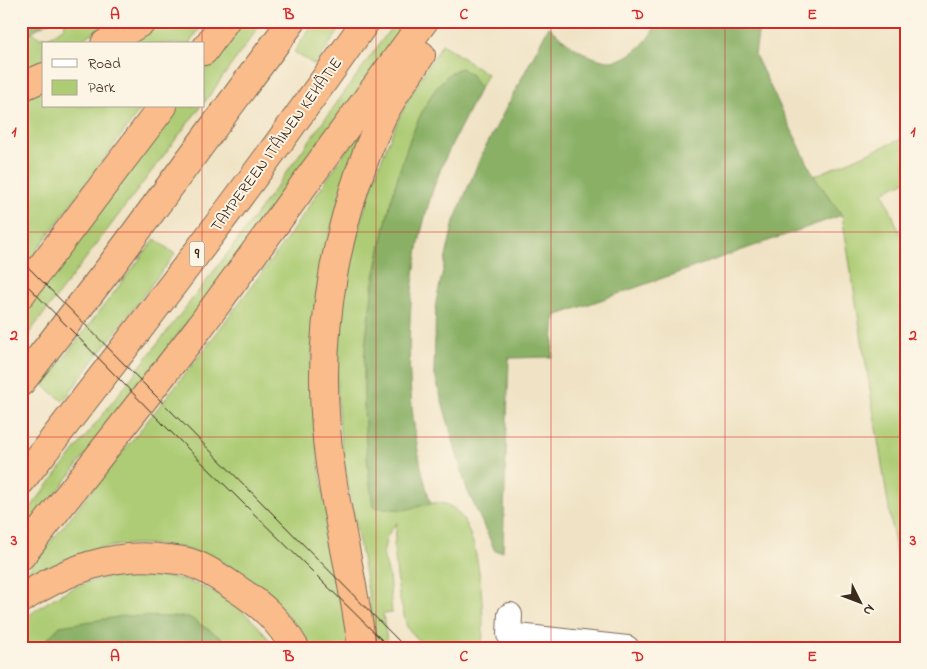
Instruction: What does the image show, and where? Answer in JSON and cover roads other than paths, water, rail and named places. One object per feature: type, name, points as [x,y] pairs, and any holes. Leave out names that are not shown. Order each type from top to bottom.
[{"type":"highway","points":[[109,42],[143,21]]},
{"type":"highway","points":[[205,50],[225,21]]},
{"type":"highway","points":[[21,382],[117,258],[292,21]]},
{"type":"highway","name":"TAMPEREEN ITÄINEN KEHÄTIE","points":[[21,481],[160,304],[310,102],[366,21]]},
{"type":"highway","points":[[21,556],[199,328],[424,21]]},
{"type":"highway","points":[[362,648],[351,572],[330,465],[326,428],[324,350],[327,317],[338,248],[362,167],[382,117],[422,54],[438,21]]},
{"type":"highway","points":[[21,87],[42,77]]},
{"type":"highway","points":[[21,294],[161,108]]},
{"type":"highway","points":[[21,599],[54,579],[90,564],[123,558],[152,557],[190,562],[254,599],[281,624],[296,648]]},
{"type":"street","points":[[510,615],[509,635],[627,648]]},
{"type":"tram line","points":[[21,260],[406,648]]},
{"type":"tram line","points":[[21,279],[167,428],[390,648]]}]
